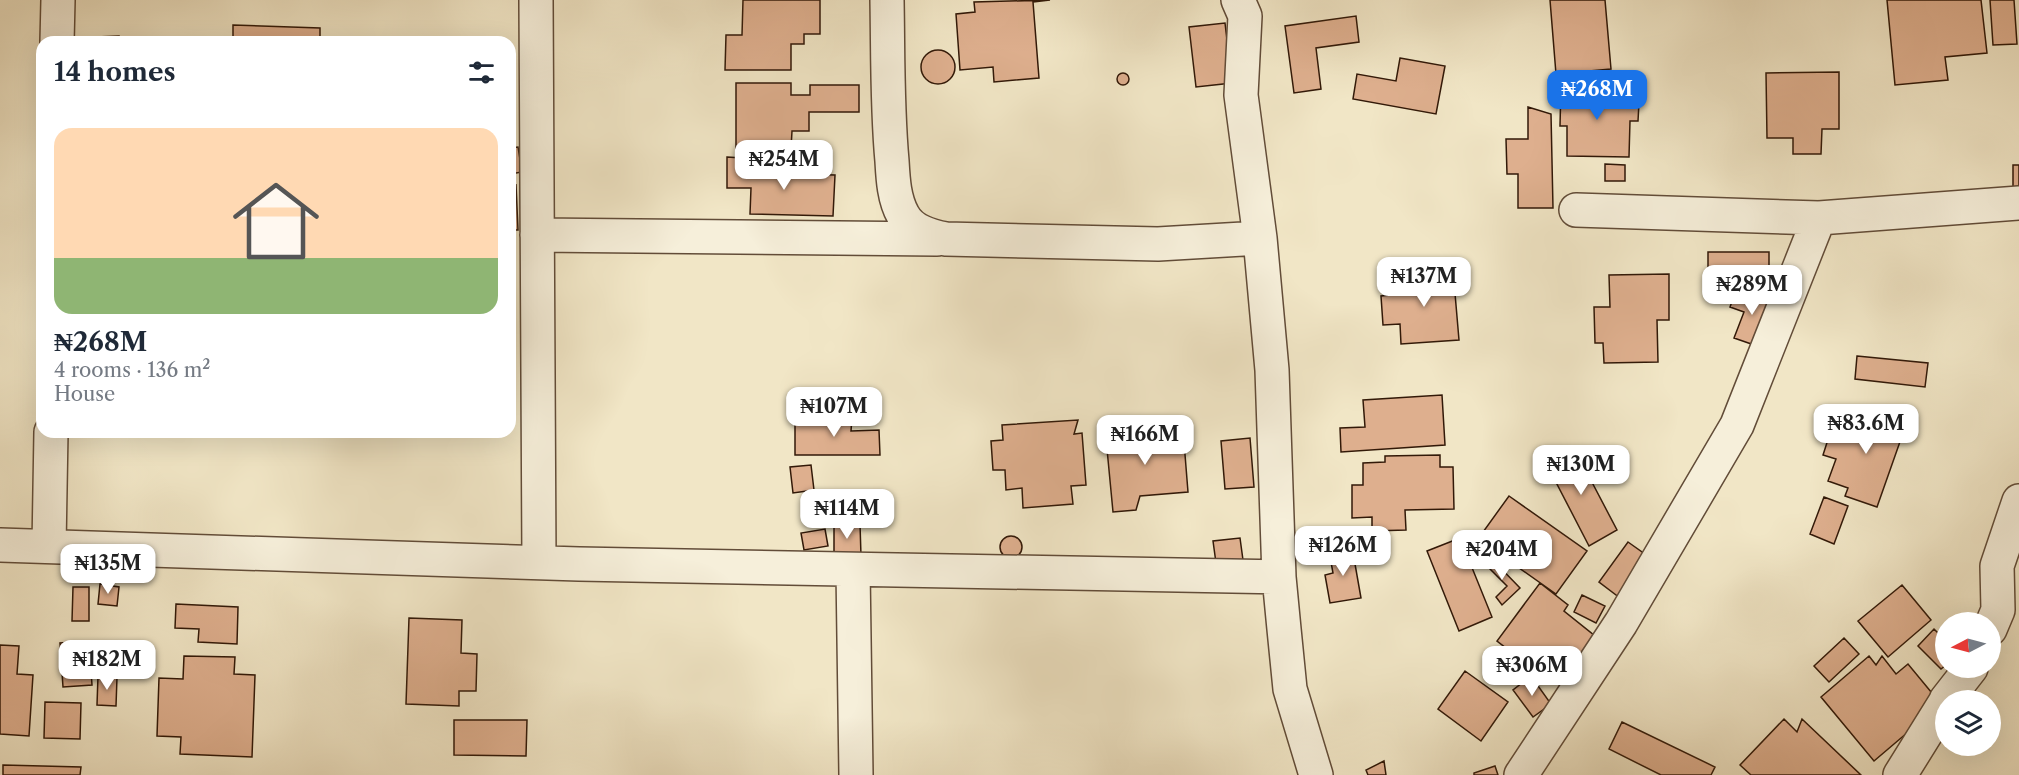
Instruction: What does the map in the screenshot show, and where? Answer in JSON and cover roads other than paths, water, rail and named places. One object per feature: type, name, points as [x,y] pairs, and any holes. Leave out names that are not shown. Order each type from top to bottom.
[{"type":"street","points":[[57,36],[58,0]]},
{"type":"street","points":[[536,0],[539,562]]},
{"type":"street","points":[[887,0],[890,140],[894,189],[903,216],[907,221],[926,235],[946,239]]},
{"type":"street","points":[[1238,0],[1245,16],[1241,95],[1260,238],[1272,370],[1279,577],[1290,689],[1316,775]]},
{"type":"street","points":[[1576,210],[1819,218],[2019,203]]},
{"type":"street","points":[[1521,775],[1621,623],[1737,425],[1819,218]]},
{"type":"street","points":[[537,235],[946,239],[1158,244],[1260,238]]},
{"type":"street","points":[[49,546],[51,438]]},
{"type":"street","points":[[1997,612],[1997,566],[2019,501]]},
{"type":"street","points":[[0,545],[853,570],[1279,577]]},
{"type":"street","points":[[853,570],[856,775]]},
{"type":"street","points":[[1954,690],[1963,678]]},
{"type":"street","points":[[1900,775],[1935,719]]}]
